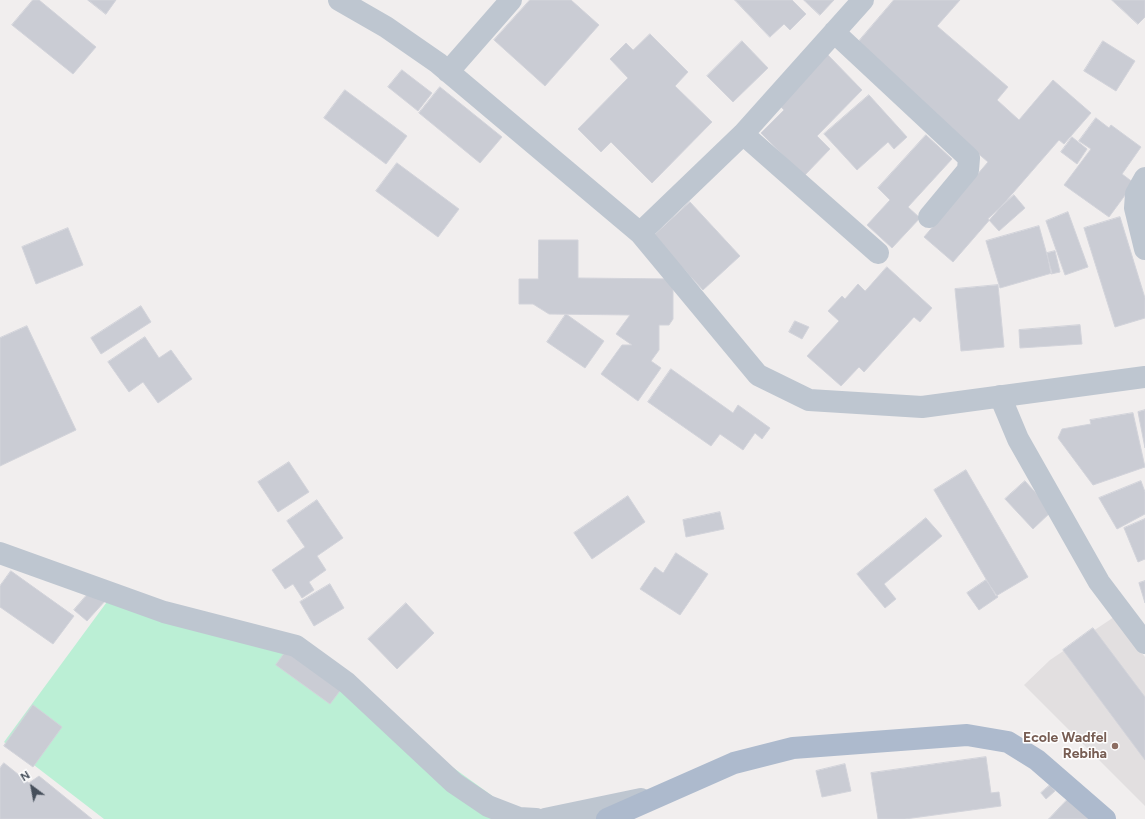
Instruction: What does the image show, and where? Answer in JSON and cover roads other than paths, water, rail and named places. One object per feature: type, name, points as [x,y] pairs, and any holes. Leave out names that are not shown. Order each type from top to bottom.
[{"type":"main road","points":[[607,819],[734,763],[793,748],[967,735],[1008,742],[1036,760],[1105,819]]},
{"type":"street","points":[[339,0],[386,27],[448,72],[640,233],[758,375],[810,400],[922,406],[1145,378]]},
{"type":"street","points":[[448,72],[511,0]]},
{"type":"street","points":[[640,233],[743,134],[864,0]]},
{"type":"street","points":[[834,32],[969,158],[968,170],[929,217]]},
{"type":"street","points":[[743,134],[878,253]]},
{"type":"street","points":[[1145,178],[1136,194],[1136,208],[1145,249]]},
{"type":"street","points":[[1000,396],[1018,439],[1098,582],[1145,643]]},
{"type":"street","points":[[0,553],[164,612],[296,646],[347,683],[454,784],[488,806],[519,818],[536,819]]},
{"type":"street","points":[[545,819],[665,794]]},
{"type":"place","name":"Ecole Wadfel Rebiha","points":[[1115,746]]}]
